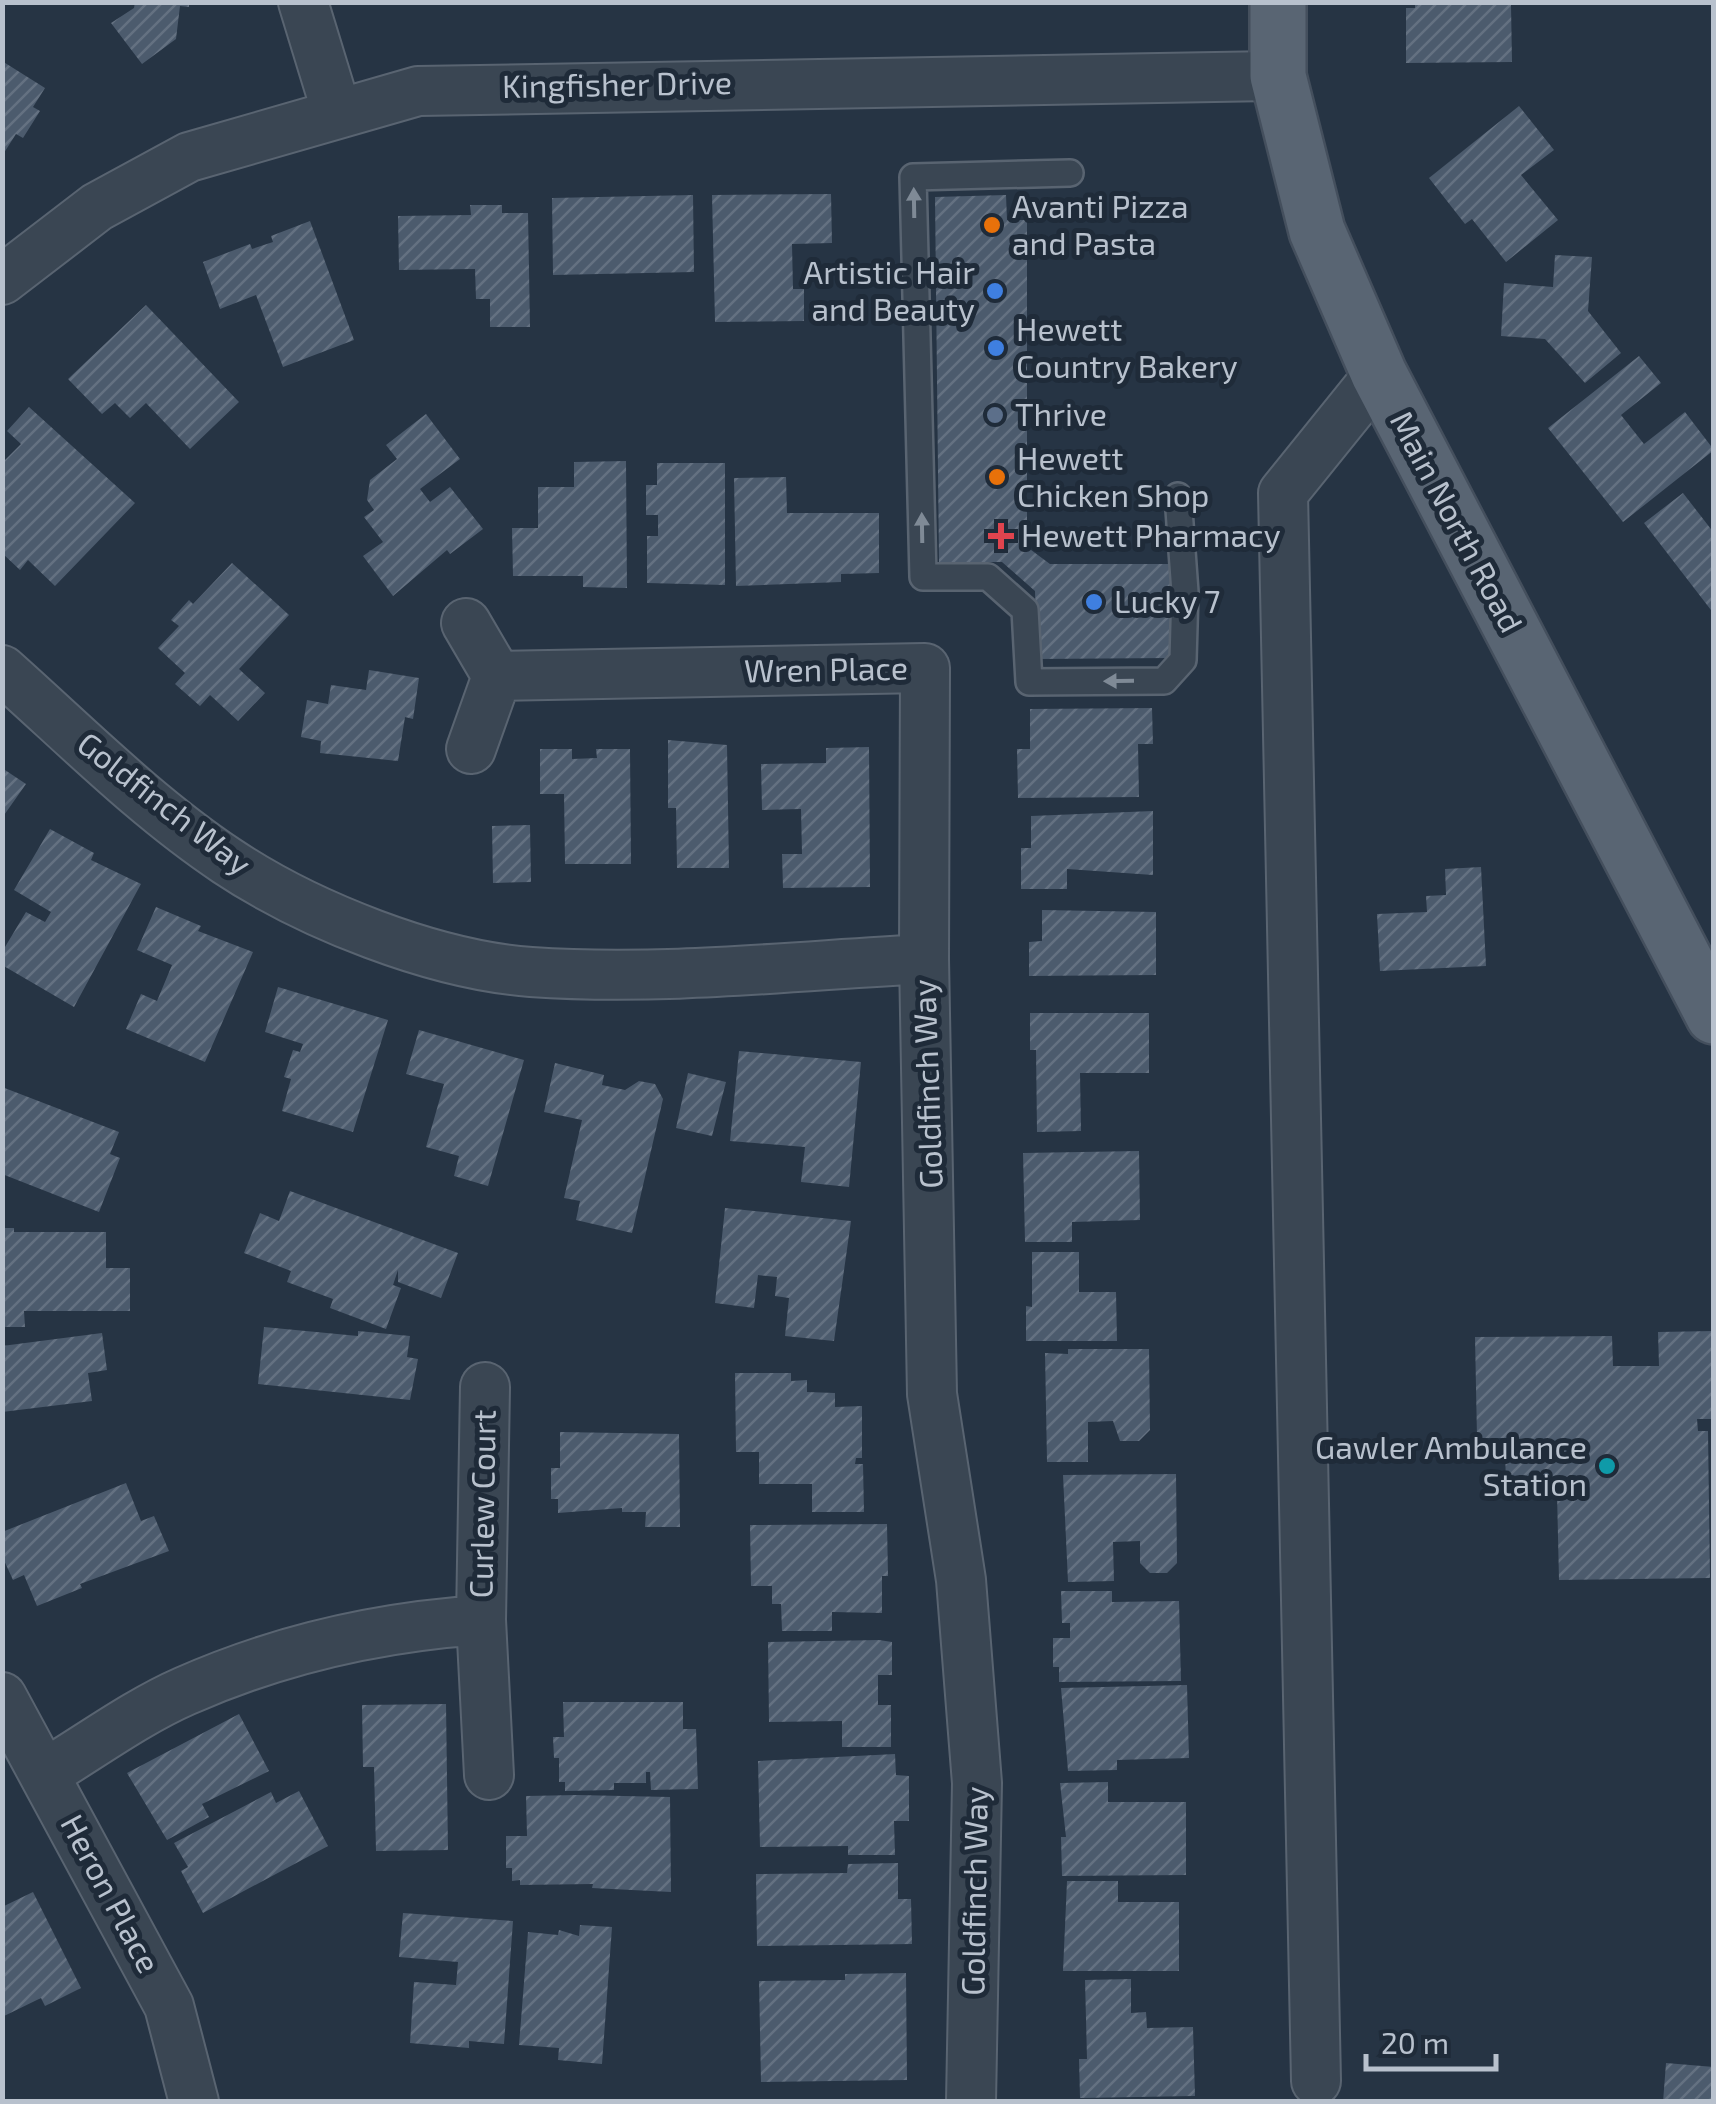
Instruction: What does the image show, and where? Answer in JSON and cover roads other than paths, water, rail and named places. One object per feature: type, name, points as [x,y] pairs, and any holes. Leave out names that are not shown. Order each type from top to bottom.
[{"type":"main road","name":"Main North Road","points":[[1278,2],[1278,76],[1316,231],[1379,374],[1714,1016]]},
{"type":"street","points":[[302,2],[337,113]]},
{"type":"street","name":"Kingfisher Drive","points":[[2,280],[97,207],[150,176],[236,141],[418,90],[1278,76]]},
{"type":"street","points":[[1316,2082],[1284,493],[1379,374]]},
{"type":"street","points":[[466,622],[497,676],[471,748]]},
{"type":"street","name":"Wren Place","points":[[497,676],[925,668],[924,958]]},
{"type":"street","name":"Goldfinch Way","points":[[2,670],[138,792],[228,862],[342,920],[404,944],[460,960],[529,972],[677,973],[924,958],[932,1394],[962,1580],[977,1783],[971,2102]]},
{"type":"street","name":"Curlew Court","points":[[485,1387],[482,1620],[489,1775]]},
{"type":"street","name":"Curlew Court","points":[[46,1772],[182,1692],[292,1649],[420,1624],[482,1620]]},
{"type":"street","name":"Heron Place","points":[[2,1697],[170,2006],[194,2102]]},
{"type":"lane","points":[[1070,173],[913,177],[923,576],[988,577],[1025,610],[1029,682],[1164,681],[1183,660],[1185,592],[1178,496]]},
{"type":"place","name":"Avanti Pizza and Pasta","points":[[992,225]]},
{"type":"place","name":"Artistic Hair and Beauty","points":[[995,291]]},
{"type":"place","name":"Hewett Country Bakery","points":[[996,348]]},
{"type":"place","name":"Thrive","points":[[995,415]]},
{"type":"place","name":"Hewett Chicken Shop","points":[[997,477]]},
{"type":"place","name":"Hewett Pharmacy","points":[[1001,536]]},
{"type":"place","name":"Lucky 7","points":[[1094,602]]},
{"type":"place","name":"Gawler Ambulance Station","points":[[1607,1466]]}]
